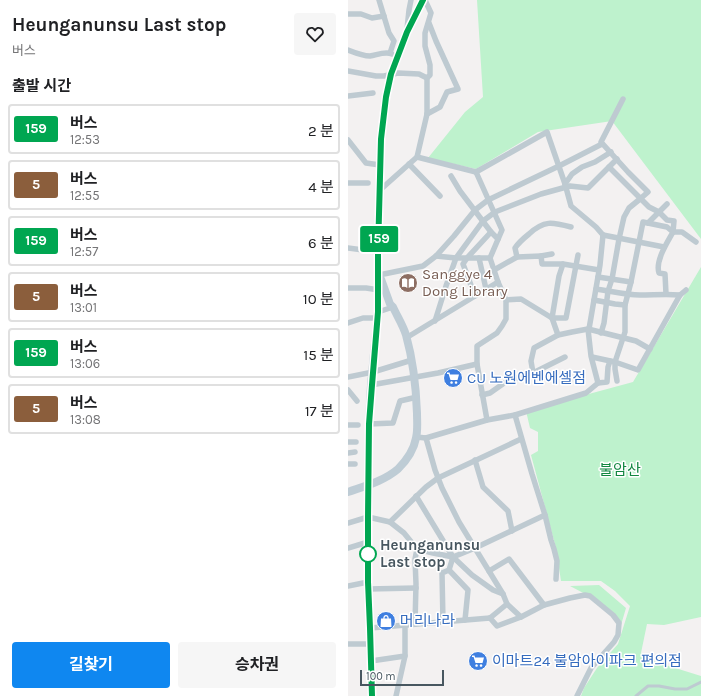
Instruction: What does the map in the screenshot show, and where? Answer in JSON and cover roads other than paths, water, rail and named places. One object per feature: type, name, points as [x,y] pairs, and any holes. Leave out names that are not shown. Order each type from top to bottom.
[{"type":"main road","points":[[372,696],[368,585],[369,424],[378,315],[378,252],[382,119],[391,74],[393,55],[424,0]]},
{"type":"main road","points":[[348,492],[369,485],[390,475],[404,462],[412,450],[416,437],[415,377],[412,360],[406,334],[393,307],[390,304],[379,275]]},
{"type":"street","points":[[348,50],[369,56],[377,54],[393,55],[394,41],[389,33],[379,0]]},
{"type":"street","points":[[407,32],[411,0]]},
{"type":"street","points":[[380,190],[417,157],[427,114],[426,92],[427,78],[430,75],[430,66],[425,46],[425,33],[431,13],[424,0]]},
{"type":"street","points":[[348,14],[361,14],[372,18],[384,16]]},
{"type":"street","points":[[427,114],[440,107],[447,92],[458,89],[428,22]]},
{"type":"street","points":[[348,71],[376,76],[398,73],[419,74],[427,78]]},
{"type":"street","points":[[348,96],[373,92]]},
{"type":"street","points":[[602,144],[601,142],[623,99]]},
{"type":"street","points":[[417,157],[476,172],[547,132],[571,206],[596,227],[603,235],[664,247]]},
{"type":"street","points":[[348,140],[366,163],[380,165]]},
{"type":"street","points":[[600,332],[604,323],[608,291],[612,279],[624,217],[629,208],[648,192],[602,144]]},
{"type":"street","points":[[379,275],[423,266],[436,256],[475,210],[488,200],[602,144]]},
{"type":"street","points":[[565,186],[572,174],[611,152]]},
{"type":"street","points":[[435,321],[456,258],[483,221],[495,212],[523,200],[565,186],[588,188],[617,159]]},
{"type":"street","points":[[409,164],[440,196]]},
{"type":"street","points":[[609,167],[649,207],[659,212],[668,220],[674,221],[672,232],[664,247],[658,268],[660,273],[665,274],[666,294]]},
{"type":"street","points":[[476,172],[502,230],[490,258],[506,300],[506,319],[502,326],[497,333],[477,346],[477,364],[487,420]]},
{"type":"street","points":[[451,176],[460,191],[498,239]]},
{"type":"street","points":[[348,183],[368,183]]},
{"type":"street","points":[[648,223],[666,204]]},
{"type":"street","points":[[416,437],[426,438],[487,420],[515,415],[586,393],[598,383],[607,382],[608,367],[619,350],[625,332],[625,305],[633,274],[643,222],[667,227],[672,232],[682,232],[696,242]]},
{"type":"street","points":[[516,257],[515,248],[520,241],[537,227],[547,223],[571,227]]},
{"type":"street","points":[[475,296],[464,264],[467,258],[491,232]]},
{"type":"street","points":[[598,383],[588,329],[600,265],[603,235]]},
{"type":"street","points":[[348,248],[378,252]]},
{"type":"street","points":[[494,270],[516,257],[552,254]]},
{"type":"street","points":[[506,300],[521,299],[552,318],[566,318],[578,255]]},
{"type":"street","points":[[436,256],[456,258],[490,258]]},
{"type":"street","points":[[542,256],[542,264],[563,264],[576,266],[612,279],[631,282]]},
{"type":"street","points":[[479,258],[486,289]]},
{"type":"street","points":[[558,335],[552,318],[559,276],[563,264]]},
{"type":"street","points":[[406,338],[498,282]]},
{"type":"street","points":[[348,288],[379,290]]},
{"type":"street","points":[[596,290],[639,295],[680,295]]},
{"type":"street","points":[[592,357],[613,361],[638,370],[680,295],[686,290]]},
{"type":"street","points":[[594,300],[625,305]]},
{"type":"street","points":[[348,323],[362,318],[378,315],[393,307]]},
{"type":"street","points":[[533,373],[531,361],[534,348],[558,335],[572,332],[588,329],[636,341],[650,349]]},
{"type":"street","points":[[482,396],[490,393],[507,381],[533,373],[565,357]]},
{"type":"street","points":[[348,377],[373,372],[412,360]]},
{"type":"street","points":[[613,361],[617,381]]},
{"type":"street","points":[[372,385],[477,364]]},
{"type":"street","points":[[348,390],[356,401]]},
{"type":"street","points":[[369,424],[393,423],[400,401],[416,397]]},
{"type":"street","points":[[515,415],[554,549],[557,562],[556,579]]},
{"type":"street","points":[[348,425],[358,425]]},
{"type":"street","points":[[426,438],[434,470],[459,522],[503,594],[507,604],[521,617]]},
{"type":"street","points":[[390,522],[416,496],[438,478],[521,439]]},
{"type":"street","points":[[348,442],[356,442]]},
{"type":"street","points":[[348,452],[355,452]]},
{"type":"street","points":[[476,460],[483,487],[508,511],[512,531]]},
{"type":"street","points":[[348,464],[355,464]]},
{"type":"street","points":[[416,496],[453,556],[472,575],[492,590],[503,594]]},
{"type":"street","points":[[348,523],[368,517],[390,522],[404,533],[417,549],[453,556],[475,548],[545,515]]},
{"type":"street","points":[[348,548],[368,542]]},
{"type":"street","points":[[415,624],[415,559],[417,549]]},
{"type":"street","points":[[443,622],[442,573],[448,570],[453,556]]},
{"type":"street","points":[[489,571],[509,559],[544,605]]},
{"type":"street","points":[[448,570],[468,590],[465,620]]},
{"type":"street","points":[[348,586],[368,585],[416,588]]},
{"type":"street","points":[[490,618],[497,626],[521,617],[544,605],[585,595],[590,596],[613,615],[620,623],[618,635],[614,642],[591,668],[576,696]]},
{"type":"street","points":[[370,628],[490,618],[507,604]]},
{"type":"street","points":[[396,696],[405,656],[405,625]]},
{"type":"street","points":[[348,644],[370,644]]},
{"type":"street","points":[[371,661],[405,656]]},
{"type":"lane","points":[[636,696],[648,686],[687,689],[701,682]]},
{"type":"place","name":"Sanggye 4 Dong Library","points":[[408,283]]},
{"type":"place","name":"CU 노원에벤에셀점","points":[[453,378]]},
{"type":"place","name":"Heunganunsu Last stop","points":[[368,554]]},
{"type":"place","name":"머리나라","points":[[386,621]]},
{"type":"place","name":"이마트24 불암아이파크 편의점","points":[[478,661]]},
{"type":"park label","name":"불암산","points":[[620,470]]}]
